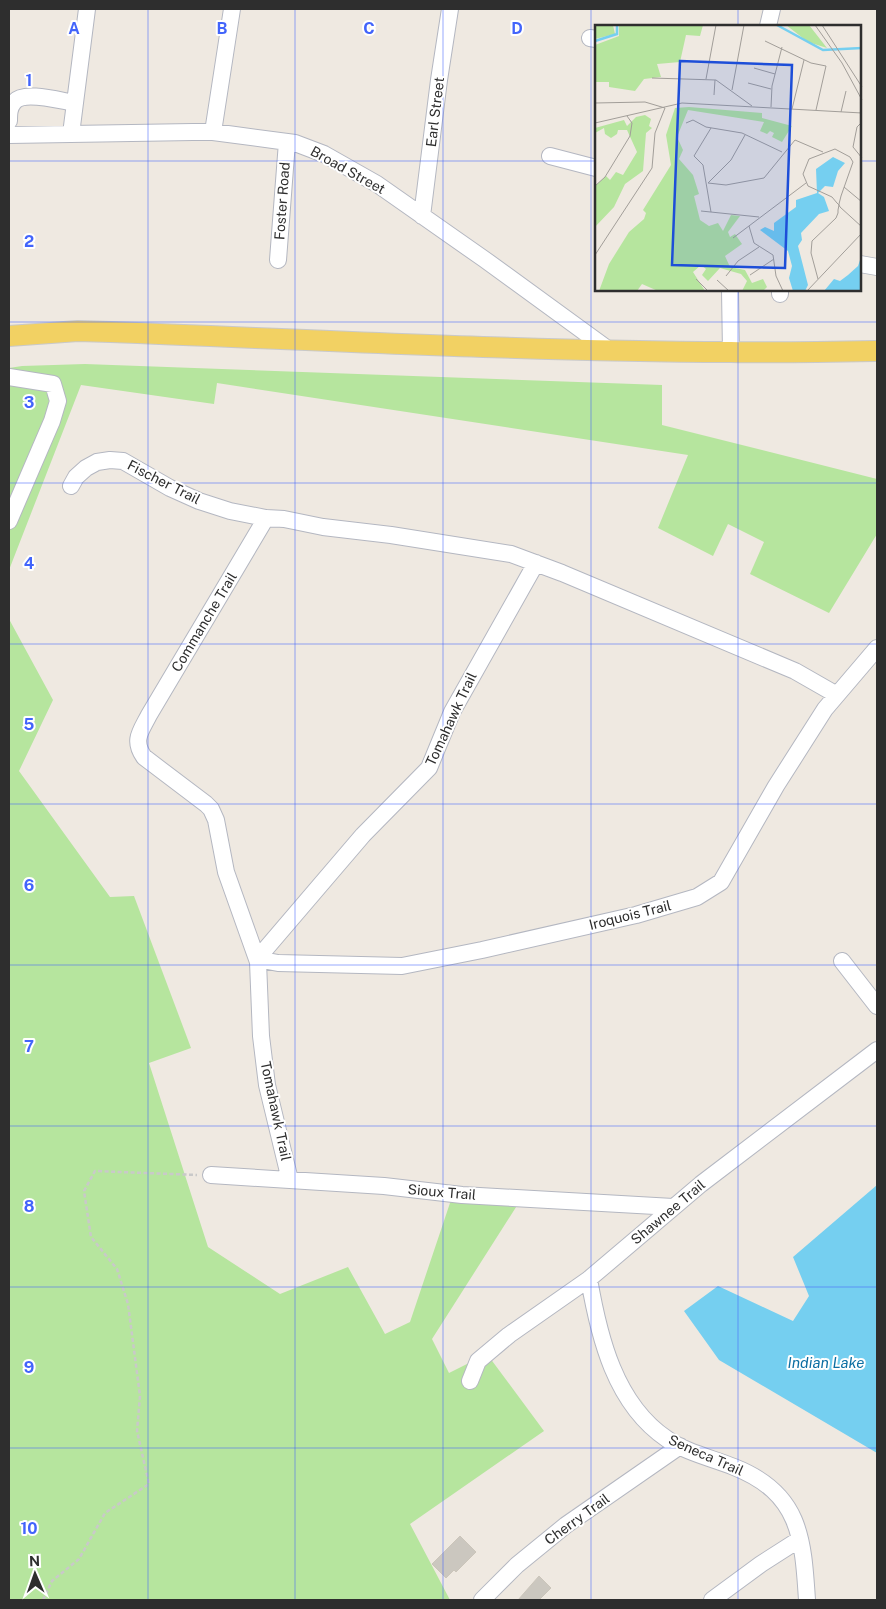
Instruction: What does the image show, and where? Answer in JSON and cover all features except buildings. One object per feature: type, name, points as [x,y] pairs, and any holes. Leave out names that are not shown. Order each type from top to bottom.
[{"type":"main road","points":[[9,336],[78,331],[609,350],[731,352],[877,351]]},
{"type":"street","points":[[72,134],[87,9]]},
{"type":"street","points":[[214,132],[232,9]]},
{"type":"street","name":"Earl Street","points":[[422,216],[450,9]]},
{"type":"street","points":[[768,25],[772,9]]},
{"type":"street","points":[[9,121],[12,104],[23,97],[32,96],[75,103]]},
{"type":"street","name":"Broad Street","points":[[9,135],[214,132],[295,143],[324,154],[377,184],[609,350]]},
{"type":"street","name":"Foster Road","points":[[278,260],[287,142]]},
{"type":"street","points":[[550,156],[595,168]]},
{"type":"street","points":[[861,264],[877,267]]},
{"type":"street","points":[[730,291],[731,352]]},
{"type":"street","points":[[9,377],[53,384],[58,401],[52,421],[9,521]]},
{"type":"street","name":"Fischer Trail","points":[[71,486],[76,477],[86,468],[97,462],[123,461],[170,488],[199,501],[230,511],[266,518]]},
{"type":"street","points":[[266,518],[284,519],[323,527],[511,554],[795,671],[837,695]]},
{"type":"street","name":"Commanche Trail","points":[[257,958],[226,872],[214,814],[206,804],[144,757],[138,746],[138,740],[149,714],[266,518]]},
{"type":"street","name":"Tomahawk Trail","points":[[290,1180],[267,1085],[261,1036],[257,958],[363,835],[429,768],[452,712],[536,563]]},
{"type":"street","name":"Iroquois Trail","points":[[257,958],[278,963],[402,966],[617,919],[697,897],[721,882],[825,709],[877,648]]},
{"type":"street","points":[[842,961],[877,1006]]},
{"type":"street","name":"Shawnee Trail","points":[[470,1381],[478,1361],[508,1335],[589,1279],[673,1207],[877,1050]]},
{"type":"street","name":"Sioux Trail","points":[[211,1175],[384,1186],[462,1195],[673,1207]]},
{"type":"street","name":"Seneca Trail","points":[[589,1279],[593,1303],[606,1350],[624,1392],[639,1413],[667,1439],[736,1468],[766,1484],[789,1508],[795,1520],[800,1539],[807,1600]]},
{"type":"street","name":"Cherry Trail","points":[[482,1600],[517,1565],[566,1525],[680,1446]]},
{"type":"street","points":[[712,1600],[761,1564],[800,1539]]},
{"type":"path","points":[[43,1600],[52,1582],[79,1559],[105,1513],[149,1484],[137,1432],[140,1396],[128,1304],[117,1269],[91,1237],[84,1191],[96,1170],[211,1175]]},
{"type":"green space","points":[[85,364],[662,385],[662,425],[877,479],[877,534],[829,613],[750,574],[764,542],[728,524],[713,556],[658,528],[688,455],[217,383],[214,404],[81,385],[9,570],[9,368]]},
{"type":"green space","points":[[9,619],[53,700],[19,771],[110,897],[134,896],[191,1048],[149,1063],[208,1247],[280,1294],[348,1267],[385,1334],[410,1322],[451,1200],[518,1204],[432,1339],[449,1373],[487,1354],[544,1431],[410,1524],[450,1600],[9,1600]]},
{"type":"water","name":"Indian Lake","points":[[877,1185],[877,1453],[719,1360],[684,1311],[718,1286],[793,1321],[809,1296],[793,1257]]}]
